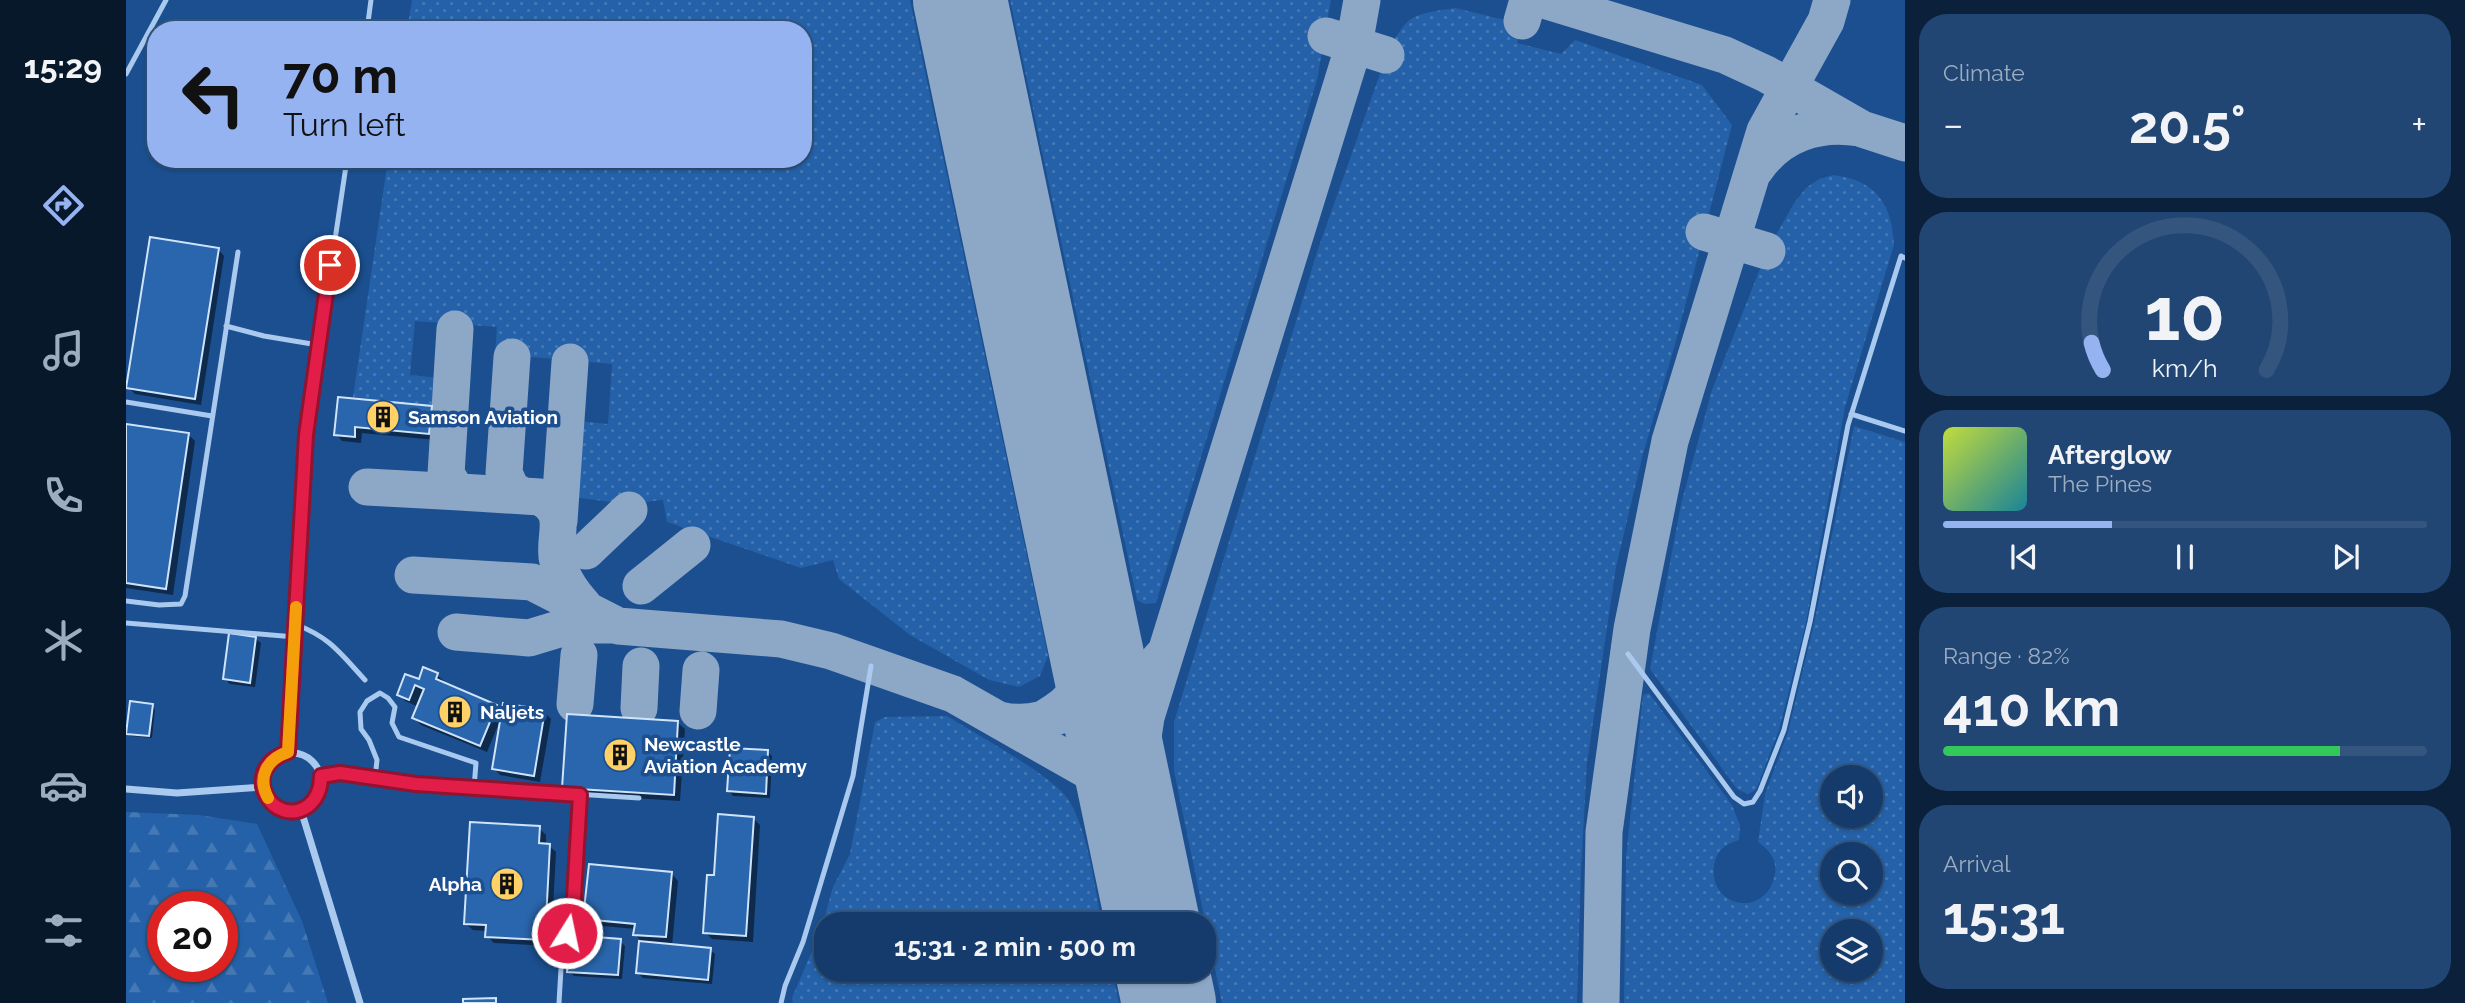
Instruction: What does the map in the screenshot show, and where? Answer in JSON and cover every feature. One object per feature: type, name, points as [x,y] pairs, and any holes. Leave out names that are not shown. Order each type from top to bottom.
[{"type":"street","points":[[288,752],[309,758],[321,776],[321,787],[317,796],[301,810],[292,811],[273,804],[263,787],[263,775],[268,764],[277,756],[288,752]]},
{"type":"street","points":[[126,789],[177,793],[263,787]]},
{"type":"street","points":[[301,810],[359,1003]]},
{"type":"lane","points":[[155,21],[166,0]]},
{"type":"lane","points":[[368,21],[370,0]]},
{"type":"lane","points":[[126,74],[147,35]]},
{"type":"lane","points":[[288,752],[306,435],[346,168]]},
{"type":"lane","points":[[126,601],[159,605],[181,604],[185,596],[238,252]]},
{"type":"lane","points":[[1628,654],[1734,797],[1744,804],[1753,802],[1784,730],[1811,622],[1851,414],[1901,256],[1905,258]]},
{"type":"lane","points":[[226,326],[264,336],[318,345]]},
{"type":"lane","points":[[126,402],[212,416]]},
{"type":"lane","points":[[1851,414],[1905,431]]},
{"type":"lane","points":[[126,623],[295,637]]},
{"type":"lane","points":[[295,624],[317,632],[329,641],[365,680]]},
{"type":"lane","points":[[781,1003],[803,942],[853,776],[870,666]]},
{"type":"lane","points":[[375,778],[377,760],[361,729],[360,712],[367,701],[380,693],[396,707],[392,723],[399,737],[476,763],[474,788]]},
{"type":"lane","points":[[321,776],[340,773],[416,784],[639,798]]},
{"type":"lane","points":[[559,1003],[562,951],[573,914],[580,795]]},
{"type":"green space","points":[[412,0],[910,0],[1048,656],[1040,676],[1019,687],[989,680],[910,635],[839,579],[833,560],[801,568],[667,522],[663,500],[627,504],[572,497],[577,421],[608,424],[612,364],[495,354],[497,327],[415,321],[410,375],[440,378],[438,407],[353,397],[387,168],[812,168],[812,21],[408,21]]},
{"type":"green space","points":[[1010,0],[1331,0],[1317,80],[1156,603],[1144,604],[1137,600]]},
{"type":"green space","points":[[1455,8],[1522,24],[1517,43],[1561,54],[1575,40],[1702,85],[1732,125],[1676,341],[1643,454],[1616,567],[1587,763],[1577,1003],[1222,1003],[1216,974],[1216,912],[1203,912],[1174,771],[1174,722],[1318,249],[1387,54],[1406,23],[1429,12]]},
{"type":"green space","points":[[1833,175],[1860,182],[1879,196],[1890,217],[1894,245],[1845,407],[1806,623],[1779,730],[1756,790],[1748,794],[1737,789],[1650,669],[1681,504],[1712,390],[1767,251],[1794,203],[1806,188],[1819,179]]},
{"type":"green space","points":[[1854,426],[1905,442],[1905,1003],[1624,1003],[1626,857],[1643,695],[1649,693],[1732,805],[1740,825],[1739,840],[1726,846],[1717,855],[1714,865],[1715,880],[1720,891],[1729,899],[1740,903],[1762,897],[1770,888],[1775,873],[1775,863],[1771,855],[1758,842],[1765,794],[1788,732],[1814,624]]},
{"type":"green space","points":[[947,716],[1030,767],[1060,790],[1068,799],[1081,827],[1100,912],[826,912],[833,887],[850,854],[875,722],[885,717]]},
{"type":"green space","points":[[126,812],[199,815],[257,824],[302,921],[328,1003],[126,1003]]},
{"type":"green space","points":[[814,946],[814,982],[1115,982],[1119,1003],[793,1003],[792,998]]},
{"type":"building","points":[[150,237],[219,248],[195,399],[126,388]]},
{"type":"building","name":"Samson Aviation","points":[[338,397],[432,406],[429,434],[355,427],[355,437],[334,435]]},
{"type":"building","points":[[126,424],[189,433],[166,589],[126,583]]},
{"type":"building","points":[[229,633],[256,637],[250,683],[223,679]]},
{"type":"building","name":"Naljets","points":[[423,667],[438,673],[436,679],[497,705],[480,746],[412,718],[424,689],[415,685],[409,700],[397,695],[405,674],[419,679]]},
{"type":"building","points":[[130,701],[153,704],[149,736],[126,734]]},
{"type":"building","points":[[503,703],[545,710],[534,776],[492,769]]},
{"type":"building","name":"Newcastle Aviation Academy","points":[[567,714],[678,721],[674,795],[562,788]]},
{"type":"building","points":[[730,748],[768,750],[766,794],[727,791]]},
{"type":"building","points":[[718,814],[754,817],[746,936],[703,933],[707,875],[714,875]]},
{"type":"building","name":"Alpha","points":[[470,822],[540,826],[539,843],[550,844],[545,940],[485,937],[486,925],[464,924]]},
{"type":"building","points":[[589,864],[672,872],[666,937],[633,935],[635,924],[583,919]]},
{"type":"building","points":[[570,935],[621,939],[618,975],[567,972]]},
{"type":"building","points":[[639,941],[711,948],[708,980],[636,973]]},
{"type":"building","points":[[496,998],[496,1003],[463,1003],[463,999]]},
{"type":"taxiway","points":[[1137,848],[1134,798],[1146,717],[1354,45],[1362,0]]},
{"type":"taxiway","points":[[1522,21],[1528,0]]},
{"type":"taxiway","points":[[1544,0],[1725,55],[1766,74],[1862,129],[1905,143]]},
{"type":"taxiway","points":[[1601,1003],[1604,832],[1632,629],[1670,441],[1765,131],[1826,21],[1832,0]]},
{"type":"taxiway","points":[[1326,36],[1386,55]]},
{"type":"taxiway","points":[[1755,170],[1776,147],[1801,133],[1829,127],[1860,128]]},
{"type":"taxiway","points":[[1704,232],[1767,251]]},
{"type":"taxiway","points":[[455,329],[446,474],[460,492],[540,497],[549,503],[557,516],[557,557],[563,577],[584,606]]},
{"type":"taxiway","points":[[512,357],[504,473],[511,489],[523,496]]},
{"type":"taxiway","points":[[559,521],[570,362]]},
{"type":"taxiway","points":[[367,487],[460,492]]},
{"type":"taxiway","points":[[586,551],[629,510]]},
{"type":"taxiway","points":[[641,586],[692,545]]},
{"type":"taxiway","points":[[413,575],[532,582],[618,626],[781,639],[831,651],[953,694],[1085,769],[1127,799]]},
{"type":"taxiway","points":[[456,632],[529,638],[572,625],[614,625]]},
{"type":"taxiway","points":[[1045,718],[1075,694],[1084,676],[1093,638]]},
{"type":"taxiway","points":[[1000,720],[1033,721],[1102,703],[1141,678],[1165,653]]},
{"type":"taxiway","points":[[575,704],[579,655]]},
{"type":"taxiway","points":[[639,708],[641,666]]},
{"type":"taxiway","points":[[698,711],[701,670]]},
{"type":"runway","points":[[960,0],[1150,912]]},
{"type":"runway","points":[[1165,982],[1169,1003]]},
{"type":"slow traffic","points":[[268,798],[263,787],[263,775],[268,764],[277,756],[288,752],[296,607]]},
{"type":"place","name":"Samson Aviation","points":[[383,417]]},
{"type":"place","name":"Naljets","points":[[455,712]]},
{"type":"place","name":"Newcastle Aviation Academy","points":[[620,755]]},
{"type":"place","name":"Alpha","points":[[507,884]]},
{"type":"route","points":[[330,265],[306,435],[300,502],[288,752],[277,756],[268,764],[263,775],[266,797],[281,809],[301,810],[317,796],[321,787],[321,776],[340,773],[416,784],[580,795],[573,914],[567,933]]}]
